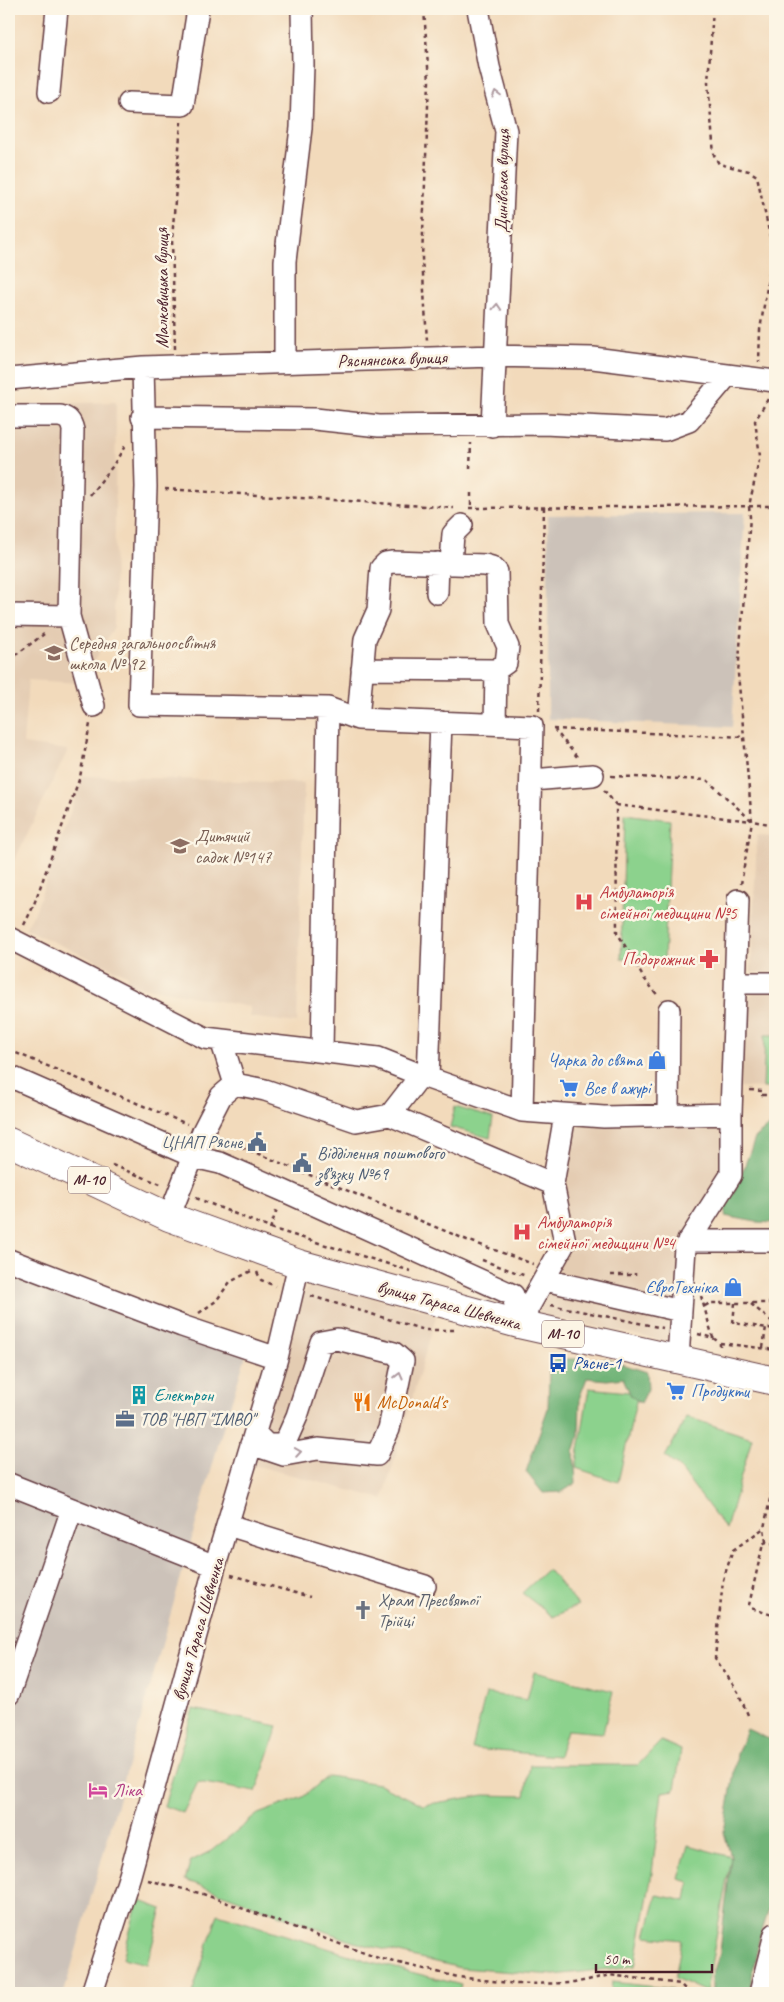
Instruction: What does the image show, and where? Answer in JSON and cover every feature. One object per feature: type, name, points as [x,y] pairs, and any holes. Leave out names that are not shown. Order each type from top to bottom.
[{"type":"main road","name":"вулиця Тараса Шевченка","points":[[9,1142],[169,1217],[299,1264],[525,1313],[678,1359],[775,1381]]},
{"type":"street","points":[[49,92],[58,9]]},
{"type":"street","points":[[129,103],[183,106],[198,9]]},
{"type":"street","points":[[286,362],[285,261],[301,128],[302,9]]},
{"type":"street","name":"Динівська вулиця","points":[[478,9],[489,67],[506,131],[494,356],[482,426]]},
{"type":"street","name":"Ряснянська вулиця","points":[[9,379],[143,367],[494,356],[593,358],[727,376],[768,385]]},
{"type":"street","points":[[143,367],[142,417],[146,487],[139,705],[328,708],[358,719],[536,726],[532,780],[522,1111]]},
{"type":"street","points":[[142,417],[315,419],[379,426],[544,424],[665,430],[689,420],[727,376]]},
{"type":"street","points":[[9,416],[60,416],[67,418],[72,423],[74,430],[69,616],[94,706]]},
{"type":"street","points":[[437,593],[453,534],[467,517]]},
{"type":"street","points":[[358,719],[362,669],[365,639],[378,610],[381,568],[386,563],[393,562],[444,563],[485,565],[492,567],[497,572],[498,624],[508,647],[506,663],[496,670],[362,669]]},
{"type":"street","points":[[9,615],[69,616]]},
{"type":"street","points":[[495,724],[496,670]]},
{"type":"street","points":[[322,1052],[328,708]]},
{"type":"street","points":[[390,1115],[425,1077],[441,722]]},
{"type":"street","points":[[532,780],[592,775]]},
{"type":"street","points":[[678,1359],[688,1310],[685,1246],[731,1175],[731,1114],[738,900]]},
{"type":"street","points":[[12,940],[205,1038],[378,1058],[425,1077],[522,1111],[604,1117],[731,1114]]},
{"type":"street","points":[[736,983],[775,983]]},
{"type":"street","points":[[668,1114],[669,1010]]},
{"type":"street","points":[[221,1040],[235,1084]]},
{"type":"street","points":[[9,1076],[194,1156],[220,1163],[513,1295],[525,1313],[565,1242],[553,1184],[565,1115]]},
{"type":"street","points":[[235,1084],[265,1090],[356,1121],[390,1115],[553,1184]]},
{"type":"street","points":[[169,1217],[203,1131],[221,1096],[235,1084]]},
{"type":"street","points":[[688,1241],[775,1241]]},
{"type":"street","points":[[9,1260],[182,1326],[277,1358]]},
{"type":"street","name":"вулиця Тараса Шевченка","points":[[92,1993],[130,1875],[220,1570],[228,1524],[277,1358],[299,1264]]},
{"type":"street","points":[[545,1280],[688,1310]]},
{"type":"street","points":[[337,1339],[394,1353],[403,1361],[389,1429],[377,1455],[318,1449],[284,1455],[253,1439],[267,1445],[284,1445],[297,1416],[321,1342],[337,1339]]},
{"type":"street","points":[[9,1484],[220,1570]]},
{"type":"street","points":[[9,1694],[72,1509]]},
{"type":"street","points":[[228,1524],[425,1586]]},
{"type":"street","points":[[760,1993],[775,1934]]},
{"type":"path","points":[[424,9],[429,81],[422,258],[428,358]]},
{"type":"path","points":[[713,9],[708,82],[714,155],[719,164],[749,171],[756,176],[773,250],[760,330],[768,385],[755,421],[760,456],[749,506],[750,517],[738,674],[752,821],[738,900]]},
{"type":"path","name":"Малковицька вулиця","points":[[175,367],[172,240],[183,106]]},
{"type":"path","points":[[72,518],[112,468],[142,417]]},
{"type":"path","points":[[470,469],[482,426]]},
{"type":"path","points":[[146,487],[445,508],[467,517],[544,507],[775,506]]},
{"type":"path","points":[[467,517],[471,493]]},
{"type":"path","points":[[544,507],[536,726],[554,729],[744,737]]},
{"type":"path","points":[[9,660],[69,616]]},
{"type":"path","points":[[12,940],[33,907],[80,776],[94,706]]},
{"type":"path","points":[[554,729],[616,804],[617,932],[643,977],[669,1010]]},
{"type":"path","points":[[592,775],[708,780],[752,821]]},
{"type":"path","points":[[616,804],[775,825]]},
{"type":"path","points":[[9,1050],[194,1127]]},
{"type":"path","points":[[746,1090],[762,1090],[762,1095],[775,1096]]},
{"type":"path","points":[[214,1135],[467,1240],[530,1264]]},
{"type":"path","points":[[108,1163],[270,1228],[412,1271]]},
{"type":"path","points":[[182,1326],[216,1301],[230,1282],[257,1268],[257,1275],[261,1280],[276,1286]]},
{"type":"path","points":[[635,1275],[635,1280]]},
{"type":"path","points":[[311,1296],[425,1330]]},
{"type":"path","points":[[688,1310],[710,1303],[775,1303]]},
{"type":"path","points":[[735,1303],[733,1322],[775,1329]]},
{"type":"path","points":[[750,1303],[775,1324]]},
{"type":"path","points":[[525,1313],[665,1328]]},
{"type":"path","points":[[763,1348],[766,1327]]},
{"type":"path","points":[[697,1333],[714,1338],[720,1343],[775,1350]]},
{"type":"path","points":[[720,1343],[720,1351]]},
{"type":"path","points":[[775,1475],[764,1528],[766,1542],[763,1544],[749,1605],[751,1608],[775,1616]]},
{"type":"path","points":[[748,1715],[738,1692],[714,1658],[720,1598],[733,1550],[764,1528]]},
{"type":"path","points":[[766,1542],[775,1544]]},
{"type":"path","points":[[220,1570],[310,1597]]},
{"type":"path","points":[[130,1875],[203,1894],[264,1918],[378,1958],[458,1977],[517,1984],[574,1982],[610,1975],[680,1984],[690,1993]]},
{"type":"shaded area","name":"Середня загальноосвітня школа № 92","points":[[116,402],[114,627],[81,683],[28,680],[23,744],[68,750],[9,871],[9,405]]},
{"type":"shaded area","points":[[745,513],[732,727],[548,719],[548,515]]},
{"type":"shaded area","name":"Дитячий садок №147","points":[[83,776],[304,783],[297,1023],[250,1017],[250,1007],[127,984],[127,975],[25,929],[36,909]]},
{"type":"shaded area","points":[[757,835],[775,836],[775,973],[751,973]]},
{"type":"shaded area","points":[[761,990],[775,991],[775,1035],[765,1035],[763,1088],[739,1087],[742,1008],[749,996]]},
{"type":"shaded area","points":[[738,1119],[735,1182],[690,1252],[688,1346],[535,1314],[566,1198],[574,1127]]},
{"type":"shaded area","points":[[15,1279],[246,1355],[220,1438],[64,1993],[9,1993],[9,1299]]},
{"type":"shaded area","points":[[317,1284],[437,1313],[383,1499],[250,1464],[300,1298],[308,1288]]},
{"type":"green space","points":[[625,814],[670,820],[664,962],[621,959]]},
{"type":"green space","points":[[765,1035],[775,1035],[775,1088],[763,1088]]},
{"type":"green space","points":[[455,1107],[493,1118],[490,1138],[450,1127]]},
{"type":"green space","points":[[775,1122],[775,1223],[756,1222],[725,1216],[726,1206],[735,1191],[756,1136]]},
{"type":"green space","points":[[556,1359],[606,1359],[647,1372],[648,1389],[641,1403],[631,1396],[623,1378],[607,1380],[587,1378],[580,1396],[579,1436],[574,1452],[576,1483],[562,1492],[543,1493],[526,1472],[548,1408],[549,1371]]},
{"type":"green space","points":[[589,1388],[638,1393],[618,1482],[576,1468]]},
{"type":"green space","points":[[687,1417],[752,1438],[726,1529],[679,1467],[665,1457]]},
{"type":"green space","points":[[548,1569],[578,1605],[553,1617],[522,1593]]},
{"type":"green space","points":[[534,1672],[613,1691],[603,1733],[567,1730],[559,1756],[472,1749],[486,1693],[527,1700]]},
{"type":"green space","points":[[193,1709],[278,1726],[256,1792],[198,1782],[183,1813],[164,1806]]},
{"type":"green space","points":[[747,1729],[771,1740],[775,1737],[775,1889],[759,1940],[749,1993],[712,1993],[712,1977],[720,1952],[731,1857],[724,1832],[737,1754]]},
{"type":"green space","points":[[661,1741],[681,1750],[675,1790],[662,1792],[652,1873],[635,1966],[554,1975],[461,1968],[354,1942],[185,1880],[191,1861],[211,1851],[258,1814],[303,1797],[328,1776],[379,1784],[423,1805],[484,1795],[525,1796],[530,1765],[638,1765]]},
{"type":"green space","points":[[688,1845],[731,1857],[706,1992],[675,1978],[682,1940],[646,1936],[657,1895],[686,1901],[689,1882],[679,1879]]},
{"type":"green space","points":[[138,1900],[162,1909],[147,1964],[123,1958]]},
{"type":"green space","points":[[218,1914],[372,1962],[461,1985],[459,1993],[192,1993]]},
{"type":"green space","points":[[612,1982],[673,1989],[673,1993],[611,1993]]},
{"type":"place","name":"Середня загальноосвітня школа № 92","points":[[54,653]]},
{"type":"place","name":"Дитячий садок №147","points":[[180,846]]},
{"type":"place","name":"Амбулаторія сімейної медицини №5","points":[[584,902]]},
{"type":"place","name":"Подорожник","points":[[709,959]]},
{"type":"place","name":"Чарка до свята","points":[[657,1060]]},
{"type":"place","name":"Все в ажурі","points":[[569,1088]]},
{"type":"place","name":"ЦНАП Рясне","points":[[257,1142]]},
{"type":"place","name":"Відділення поштового зв’язку №69","points":[[302,1163]]},
{"type":"place","name":"Амбулаторія сімейної медицини №4","points":[[522,1232]]},
{"type":"place","name":"ЄвроТехніка","points":[[733,1287]]},
{"type":"place","name":"Рясне-1","points":[[558,1363]]},
{"type":"place","name":"Продукти","points":[[676,1391]]},
{"type":"place","name":"Електрон","points":[[139,1395]]},
{"type":"place","name":"McDonald's","points":[[362,1402]]},
{"type":"place","name":"ТОВ \"НВП \"ІМВО\"","points":[[125,1419]]},
{"type":"place","name":"Храм Пресвятої Трійці","points":[[363,1610]]},
{"type":"place","name":"Ліка","points":[[98,1790]]}]
